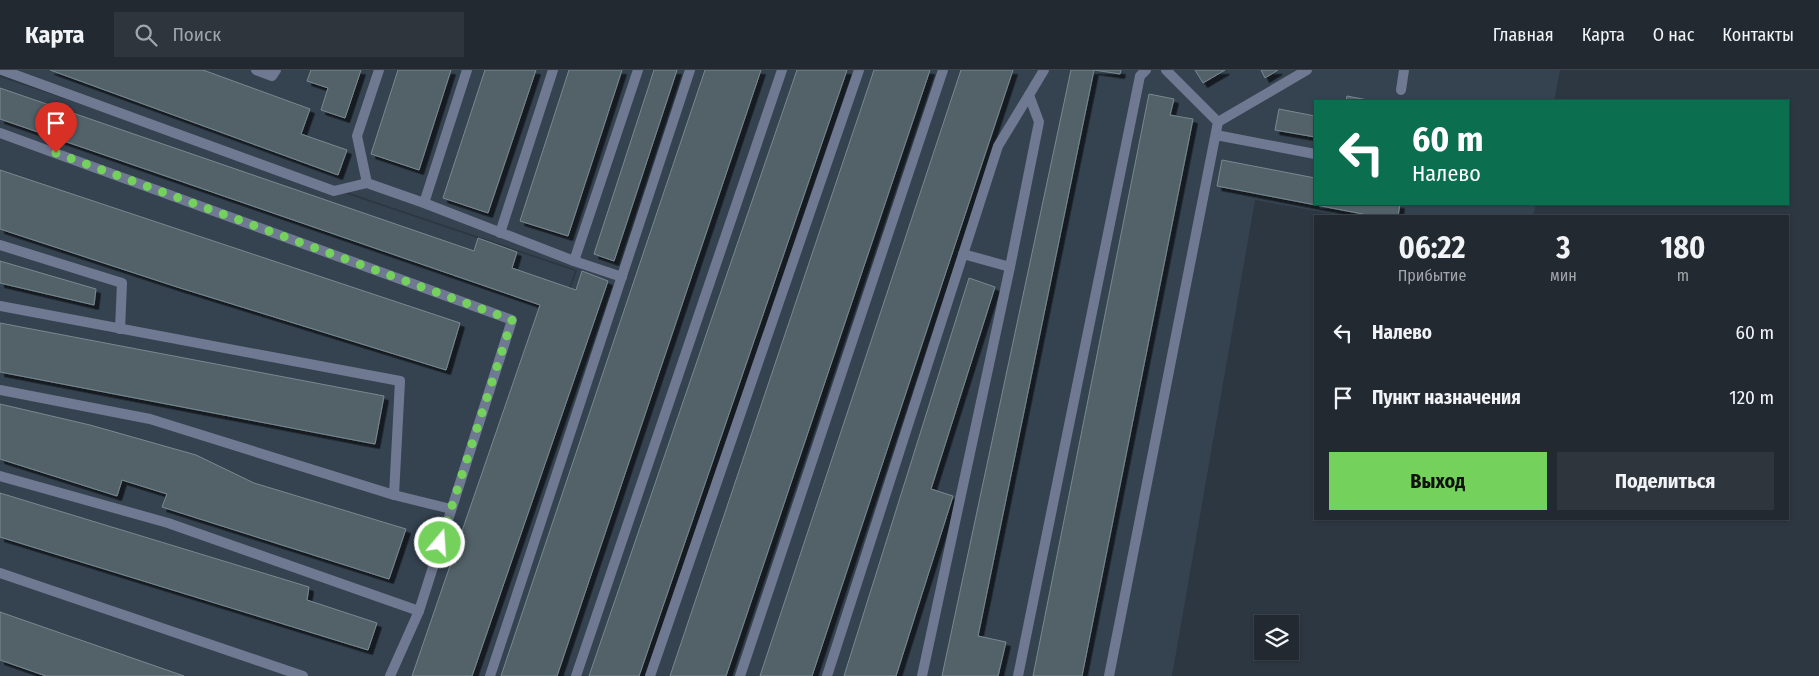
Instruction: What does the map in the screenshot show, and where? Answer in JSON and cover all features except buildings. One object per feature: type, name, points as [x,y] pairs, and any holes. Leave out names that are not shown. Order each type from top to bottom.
[{"type":"lane","points":[[2,70],[334,191],[367,183],[574,261],[622,277]]},
{"type":"lane","points":[[256,70],[272,76],[276,70]]},
{"type":"lane","points":[[367,183],[357,136],[379,70]]},
{"type":"lane","points":[[424,203],[468,70]]},
{"type":"lane","points":[[500,233],[553,70]]},
{"type":"lane","points":[[574,261],[638,70]]},
{"type":"lane","points":[[490,676],[690,70]]},
{"type":"lane","points":[[576,676],[782,70]]},
{"type":"lane","points":[[650,676],[859,70]]},
{"type":"lane","points":[[740,676],[943,70]]},
{"type":"lane","points":[[827,676],[998,146],[1044,70]]},
{"type":"lane","points":[[1018,676],[1140,76],[1146,70]]},
{"type":"lane","points":[[1166,70],[1218,122]]},
{"type":"lane","points":[[1218,122],[1307,70]]},
{"type":"lane","points":[[1401,90],[1404,70]]},
{"type":"lane","points":[[922,676],[1010,267],[1039,122],[1029,95]]},
{"type":"lane","points":[[1109,676],[1218,122]]},
{"type":"lane","points":[[0,133],[512,320],[419,611],[390,676]]},
{"type":"lane","points":[[1216,136],[1314,154]]},
{"type":"lane","points":[[0,244],[122,283],[120,328]]},
{"type":"lane","points":[[963,254],[1010,267]]},
{"type":"lane","points":[[0,306],[400,381],[394,495]]},
{"type":"lane","points":[[0,390],[150,419],[394,495],[451,509]]},
{"type":"lane","points":[[0,476],[168,523],[419,611]]},
{"type":"lane","points":[[0,573],[304,676]]},
{"type":"shaded area","points":[[0,70],[1560,70],[1554,100],[1314,100],[1314,205],[1536,205],[1533,215],[1338,215],[1255,200],[1172,676],[433,676],[577,270],[0,75]]},
{"type":"shaded area","points":[[0,77],[575,271],[431,676],[0,676]]},
{"type":"route","points":[[56,153],[429,288],[512,320],[440,543]]}]
